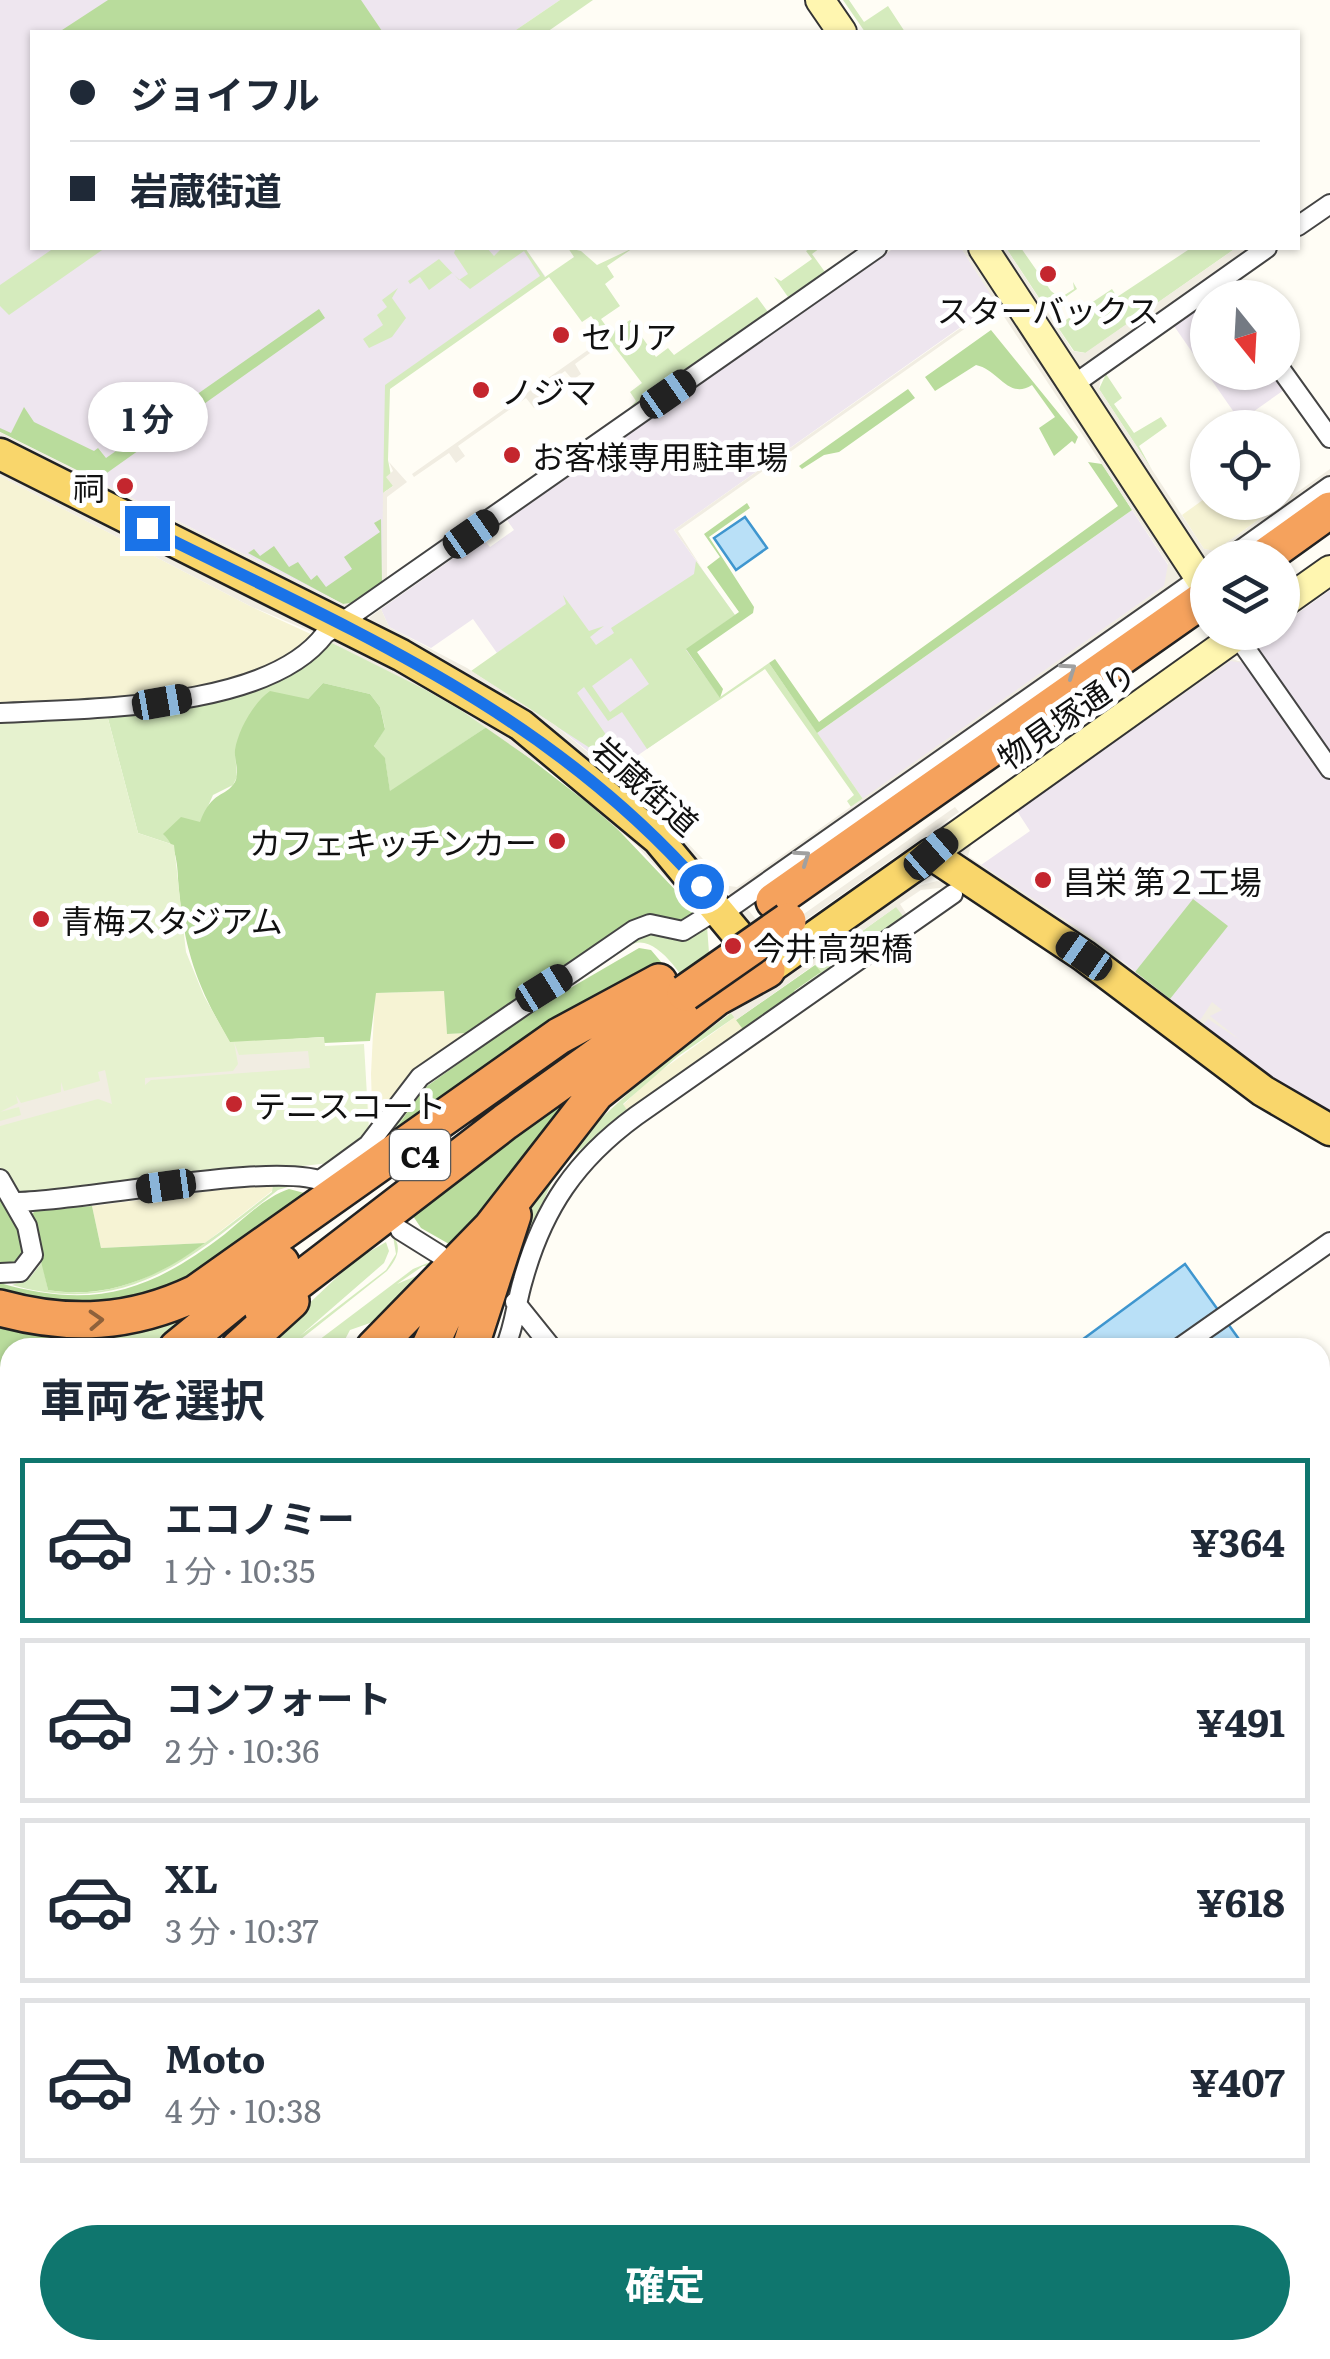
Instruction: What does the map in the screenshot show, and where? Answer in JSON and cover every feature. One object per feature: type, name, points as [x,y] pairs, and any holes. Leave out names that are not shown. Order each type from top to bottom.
[{"type":"highway","points":[[1288,540],[1330,510]]},
{"type":"highway","points":[[1300,560],[1330,539]]},
{"type":"highway","name":"C4","points":[[190,1338],[390,1178],[672,983],[1190,596]]},
{"type":"highway","name":"C4","points":[[227,1338],[672,983],[1201,650]]},
{"type":"highway","points":[[434,1338],[467,1266],[491,1228],[596,1092],[704,1007],[766,970]]},
{"type":"highway","points":[[476,1338],[503,1288],[513,1214],[573,1134],[674,1045],[739,1000],[766,970]]},
{"type":"highway","points":[[0,1308],[54,1320],[106,1320],[148,1312],[196,1293],[276,1241],[559,1036],[672,983]]},
{"type":"highway","points":[[250,1338],[438,1172]]},
{"type":"highway","points":[[405,1338],[442,1271],[491,1228]]},
{"type":"highway","points":[[455,1338],[503,1288]]},
{"type":"highway","points":[[464,1338],[503,1288]]},
{"type":"main road","name":"岩蔵街道","points":[[0,454],[458,685],[540,738],[646,827],[721,911],[766,970]]},
{"type":"main road","points":[[766,970],[931,854],[1084,956],[1263,1091],[1330,1130]]},
{"type":"street","points":[[820,0],[841,30]]},
{"type":"street","points":[[1300,225],[1330,204]]},
{"type":"street","points":[[0,714],[146,704],[215,691],[294,664],[340,624],[873,250]]},
{"type":"street","points":[[985,250],[1190,562]]},
{"type":"street","points":[[1234,280],[1266,250]]},
{"type":"street","points":[[1073,384],[1190,311]]},
{"type":"street","points":[[1296,390],[1330,438]]},
{"type":"street","points":[[1254,540],[1330,486]]},
{"type":"street","points":[[1300,591],[1330,570]]},
{"type":"street","points":[[15,1202],[74,1200],[272,1176],[324,1182],[368,1145],[413,1083],[510,1012],[639,927],[650,924],[683,931],[721,911],[1190,595]]},
{"type":"street","name":"物見塚通り","points":[[931,854],[1206,650]]},
{"type":"street","points":[[1243,650],[1330,769]]},
{"type":"street","points":[[509,1338],[515,1324],[503,1288],[550,1204],[589,1154],[636,1116],[953,894]]},
{"type":"street","points":[[0,1179],[30,1236],[32,1256],[20,1272],[0,1273]]},
{"type":"street","points":[[400,1230],[442,1271]]},
{"type":"street","points":[[1193,1338],[1330,1242]]},
{"type":"street","points":[[503,1288],[544,1338]]},
{"type":"shaded area","points":[[0,0],[560,0],[516,30],[30,30],[30,250],[526,250],[545,276],[387,387],[382,584],[343,604],[0,432]]},
{"type":"shaded area","points":[[891,250],[962,250],[996,302],[674,530],[735,615],[686,649],[720,698],[614,772],[555,725],[567,604],[497,653],[473,619],[431,648],[389,627],[381,609],[482,538],[490,547],[514,530],[507,520]]},
{"type":"shaded area","points":[[962,250],[968,250],[1135,506],[1138,504],[1180,569],[1180,583],[732,897],[645,806],[570,743],[471,676],[369,624],[370,617],[381,609],[389,627],[467,668],[555,725],[649,803],[729,886],[737,887],[1164,586],[1168,564],[997,306],[678,531],[703,570],[674,530],[996,303]]},
{"type":"shaded area","points":[[1002,250],[1007,250],[1073,351],[1085,353],[1233,250],[1248,250],[1205,280],[1190,280],[1190,290],[1079,367],[1070,361],[1073,359],[1038,313],[1041,310]]},
{"type":"shaded area","points":[[1190,314],[1190,349],[1174,326]]},
{"type":"shaded area","points":[[595,345],[597,348],[575,364],[581,374],[573,380],[565,371],[545,385],[552,395],[534,408],[526,398],[458,446],[465,456],[456,463],[449,453],[414,477],[412,474]]},
{"type":"shaded area","points":[[1101,377],[1099,389],[1198,540],[1190,540],[1160,491],[1156,493],[1143,473],[1142,464],[1136,462],[1139,459],[1115,423],[1109,421],[1112,418],[1096,393],[1092,395],[1092,384]]},
{"type":"shaded area","points":[[1218,390],[1284,390],[1256,410],[1232,410]]},
{"type":"shaded area","points":[[0,432],[343,604],[355,603],[344,611],[0,438]]},
{"type":"shaded area","points":[[389,462],[407,482],[387,497],[387,581],[382,584],[383,493],[393,486],[386,477],[393,471]]},
{"type":"shaded area","points":[[1330,469],[1330,478],[1300,499],[1300,490]]},
{"type":"shaded area","points":[[0,470],[313,628],[312,632],[252,607],[0,476]]},
{"type":"shaded area","points":[[0,476],[315,636],[306,649],[261,672],[177,694],[0,709]]},
{"type":"shaded area","points":[[1190,509],[1190,520],[1258,520],[1230,540],[1198,540],[1182,515]]},
{"type":"shaded area","points":[[1132,510],[1172,571],[1170,582],[863,799],[817,733]]},
{"type":"shaded area","points":[[1258,520],[1270,520],[1242,540],[1230,540]]},
{"type":"shaded area","points":[[1330,590],[1330,1112],[1263,1071],[1091,937],[981,865],[1030,831],[1017,811],[1231,660],[1244,662],[1259,650],[1300,650],[1300,612]]},
{"type":"shaded area","points":[[334,636],[447,694],[534,751],[649,851],[699,904],[699,915],[638,847],[561,780],[446,700],[328,641]]},
{"type":"shaded area","points":[[1228,657],[1243,663],[1231,661],[972,842],[968,856],[1091,937],[1199,1022],[1212,1002],[1222,1010],[1210,1016],[1240,1040],[1208,1019],[1203,1025],[1263,1071],[1330,1112],[1330,1121],[960,852],[962,845]]},
{"type":"shaded area","points":[[955,807],[959,812],[790,931],[753,928],[739,911],[744,905],[760,924],[784,928]]},
{"type":"shaded area","points":[[937,881],[949,883],[997,911],[1174,1038],[1133,1013],[1054,953],[948,887],[921,890],[900,904],[909,918],[906,920],[896,907],[736,1020],[731,1013],[910,888]]},
{"type":"shaded area","points":[[445,991],[447,1034],[468,1033],[413,1073],[380,1113],[372,1105],[375,993]]},
{"type":"shaded area","points":[[735,1017],[745,1032],[629,1113],[623,1105],[651,1078]]},
{"type":"shaded area","points":[[234,1042],[239,1055],[308,1051],[310,1068],[151,1080],[145,1085],[145,1078],[233,1071],[238,1064]]},
{"type":"shaded area","points":[[105,1070],[112,1104],[98,1099],[0,1126],[0,1121],[21,1115],[19,1107],[0,1112],[18,1103],[16,1095],[21,1103],[61,1092],[61,1082],[64,1091],[100,1081],[98,1072]]},
{"type":"shaded area","points":[[273,1183],[272,1191],[205,1243],[101,1248],[92,1206]]},
{"type":"green space","points":[[108,0],[361,0],[381,30],[62,30]]},
{"type":"green space","points":[[560,0],[593,0],[550,30],[516,30]]},
{"type":"green space","points":[[843,0],[849,0],[864,22],[888,6],[904,30],[864,30]]},
{"type":"green space","points":[[51,250],[102,250],[9,315],[0,306],[0,285]]},
{"type":"green space","points":[[455,250],[489,250],[494,256],[500,250],[526,250],[545,277],[574,257],[569,250],[581,251],[597,265],[630,250],[607,266],[614,277],[605,284],[620,306],[601,319],[611,333],[630,320],[656,357],[668,348],[674,355],[757,297],[768,312],[623,415],[636,401],[630,392],[642,383],[591,316],[582,322],[549,277],[390,389],[388,460],[393,486],[383,493],[385,385],[540,276],[524,251],[470,289],[460,280],[468,274]]},
{"type":"green space","points":[[817,250],[812,254],[825,272],[788,297],[774,277],[781,281],[812,259],[806,251]]},
{"type":"green space","points":[[1007,250],[1022,250],[1060,298],[1074,289],[1073,282],[1077,289],[1047,310]]},
{"type":"green space","points":[[1188,250],[1233,250],[1086,353],[1074,351],[1057,326],[1112,289],[1117,297]]},
{"type":"green space","points":[[439,259],[454,275],[429,290],[420,277],[410,284],[408,281]]},
{"type":"green space","points":[[398,288],[392,298],[406,318],[392,337],[369,348],[363,339],[383,325],[377,315],[387,307],[382,300]]},
{"type":"green space","points":[[319,309],[325,318],[97,480],[0,432],[0,428],[11,433],[24,407],[34,422],[94,451],[98,448],[106,458]]},
{"type":"green space","points":[[991,330],[1078,437],[1075,444],[1072,441],[1054,456],[1039,428],[1055,417],[1032,385],[1024,389],[1010,387],[976,365],[935,391],[925,377]]},
{"type":"green space","points":[[1106,374],[1122,398],[1114,404],[1134,433],[1161,417],[1167,426],[1139,446],[1152,470],[1099,389]]},
{"type":"green space","points":[[908,389],[915,398],[839,452],[824,455],[802,469],[799,466]]},
{"type":"green space","points":[[1088,462],[1102,464],[1132,510],[817,733],[769,663],[775,659],[819,722],[1118,506]]},
{"type":"green space","points":[[747,503],[750,508],[709,537],[754,607],[753,613],[697,652],[723,689],[720,698],[686,649],[739,612],[707,567],[720,557],[704,534]]},
{"type":"green space","points":[[381,519],[382,584],[355,603],[343,604],[248,553],[254,549],[260,556],[274,546],[289,567],[298,562],[311,580],[317,575],[326,587],[352,569],[344,557],[380,532],[374,523]]},
{"type":"green space","points":[[696,561],[735,615],[686,650],[720,697],[769,663],[863,799],[851,807],[847,801],[854,795],[765,669],[647,749],[622,712],[608,721],[584,687],[577,693],[609,739],[593,750],[471,671],[566,604],[563,595],[589,631],[604,626],[590,637],[596,645],[614,633],[611,628],[694,574]],"holes":[[[631,658],[649,684],[610,712],[592,686]]]},
{"type":"green space","points":[[328,641],[393,671],[488,726],[390,792],[385,759],[374,746],[385,728],[380,707],[370,694],[323,683],[308,699],[254,714],[235,752],[237,777],[233,785],[213,795],[201,822],[174,845],[138,833],[106,711],[301,667]]},
{"type":"green space","points":[[323,683],[370,694],[380,707],[385,729],[374,746],[385,758],[390,791],[488,726],[607,818],[699,915],[679,925],[656,918],[556,972],[468,1033],[447,1034],[444,991],[376,993],[370,1041],[324,1043],[323,1037],[230,1043],[195,970],[185,933],[176,860],[163,834],[181,817],[200,822],[209,804],[235,782],[239,734],[264,696],[270,691],[308,699]]},
{"type":"green space","points":[[106,711],[138,833],[174,845],[186,952],[204,996],[230,1042],[324,1037],[325,1046],[364,1044],[369,1130],[330,1163],[74,1191],[17,1192],[0,1167],[0,718]]},
{"type":"green space","points":[[1193,899],[1228,926],[1170,999],[1135,972]]},
{"type":"green space","points":[[897,906],[906,920],[797,997],[794,992],[820,973],[815,965]]},
{"type":"green space","points":[[707,926],[711,979],[697,999],[671,962],[654,947],[636,943],[622,949],[647,932]]},
{"type":"green space","points":[[639,948],[651,950],[662,963],[604,997],[398,1141],[396,1129],[423,1089],[536,1008]]},
{"type":"green space","points":[[815,965],[821,972],[794,991],[797,997],[745,1032],[736,1020]]},
{"type":"green space","points":[[731,1013],[735,1017],[677,1057],[623,1104],[629,1113],[573,1155],[554,1177],[513,1270],[521,1217],[575,1142],[655,1069]]},
{"type":"green space","points":[[423,1089],[396,1129],[398,1141],[256,1245],[177,1289],[138,1303],[86,1311],[0,1297],[0,1292],[46,1302],[90,1304],[132,1298],[171,1286],[245,1247],[317,1191],[303,1187],[321,1190],[374,1150],[414,1092]]},
{"type":"green space","points":[[571,1097],[456,1248],[421,1228],[411,1213],[541,1115]]},
{"type":"green space","points":[[273,1183],[292,1186],[278,1190],[187,1258],[125,1287],[91,1294],[54,1293],[12,1285],[29,1279],[42,1262],[48,1290],[81,1292],[141,1279],[169,1266],[222,1231],[272,1192]]},
{"type":"green space","points":[[289,1189],[312,1195],[228,1254],[169,1286],[104,1304],[69,1306],[0,1292],[0,1283],[64,1295],[92,1295],[145,1282],[197,1254],[263,1203]]},
{"type":"green space","points":[[0,1194],[19,1224],[25,1250],[11,1265],[0,1265]]},
{"type":"green space","points":[[92,1206],[101,1248],[205,1243],[169,1266],[131,1283],[91,1292],[48,1290],[30,1216],[35,1211]]},
{"type":"green space","points":[[393,1236],[397,1254],[387,1271],[302,1338],[273,1338],[355,1260],[386,1242],[389,1251],[384,1263],[300,1336],[386,1270],[396,1254]]},
{"type":"green space","points":[[261,1262],[166,1338],[90,1338],[85,1329]]},
{"type":"green space","points":[[430,1262],[438,1266],[423,1266],[397,1284],[428,1271],[390,1316],[350,1330],[346,1338],[322,1338],[413,1269]]},
{"type":"green space","points":[[0,1316],[85,1329],[90,1338],[0,1338]]},
{"type":"water","points":[[745,517],[767,548],[736,570],[714,538]]},
{"type":"water","points":[[1185,1264],[1238,1338],[1085,1338]]},
{"type":"place","name":"スターバックス","points":[[1048,274]]},
{"type":"place","name":"セリア","points":[[561,335]]},
{"type":"place","name":"ノジマ","points":[[481,390]]},
{"type":"place","name":"お客様専用駐車場","points":[[512,455]]},
{"type":"place","name":"祠","points":[[125,486]]},
{"type":"place","name":"カフェキッチンカー","points":[[557,841]]},
{"type":"place","name":"昌栄 第２工場","points":[[1043,880]]},
{"type":"place","name":"青梅スタジアム","points":[[41,919]]},
{"type":"place","name":"今井高架橋","points":[[733,946]]},
{"type":"place","name":"テニスコート","points":[[234,1104]]},
{"type":"route","points":[[147,528],[440,675],[504,714],[561,754],[633,815],[701,886]]}]
